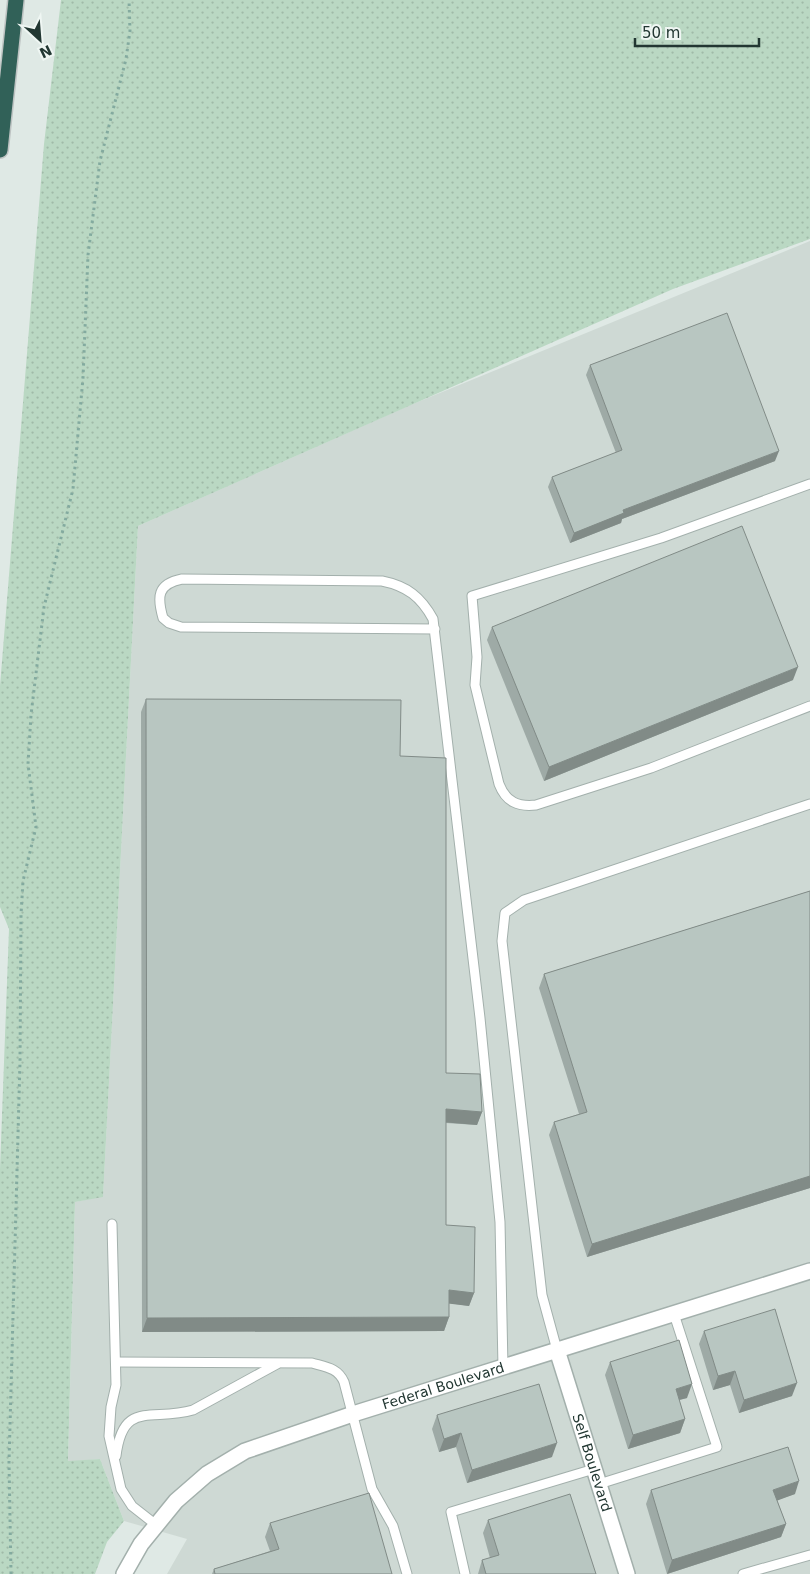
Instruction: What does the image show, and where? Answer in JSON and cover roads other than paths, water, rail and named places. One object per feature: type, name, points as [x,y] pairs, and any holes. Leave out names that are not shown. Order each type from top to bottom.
[{"type":"highway","points":[[0,150],[16,0]]},
{"type":"street","name":"Federal Boulevard","points":[[124,1574],[155,1524],[194,1485],[230,1460],[274,1439],[810,1271]]},
{"type":"street","name":"Self Boulevard","points":[[556,1350],[627,1574]]},
{"type":"lane","points":[[810,484],[661,538],[472,596],[477,657],[475,685],[499,784],[503,794],[518,805],[536,805],[651,768],[810,706]]},
{"type":"lane","points":[[434,629],[180,627],[169,624],[163,618],[160,592],[165,585],[182,579],[382,581],[399,584],[414,593],[426,605],[433,619],[480,1018],[500,1222],[502,1367]]},
{"type":"lane","points":[[556,1350],[542,1295],[502,940],[505,912],[524,900],[810,804]]},
{"type":"lane","points":[[112,1224],[116,1385],[111,1407],[109,1436],[121,1489],[132,1506],[155,1524]]},
{"type":"lane","points":[[465,1574],[451,1512],[717,1447],[674,1314]]},
{"type":"lane","points":[[116,1362],[312,1363],[332,1368],[341,1375],[372,1489],[392,1526],[407,1574]]},
{"type":"lane","points":[[115,1461],[117,1446],[124,1425],[132,1418],[140,1415],[178,1414],[193,1410],[278,1363]]},
{"type":"lane","points":[[743,1574],[810,1554]]}]
